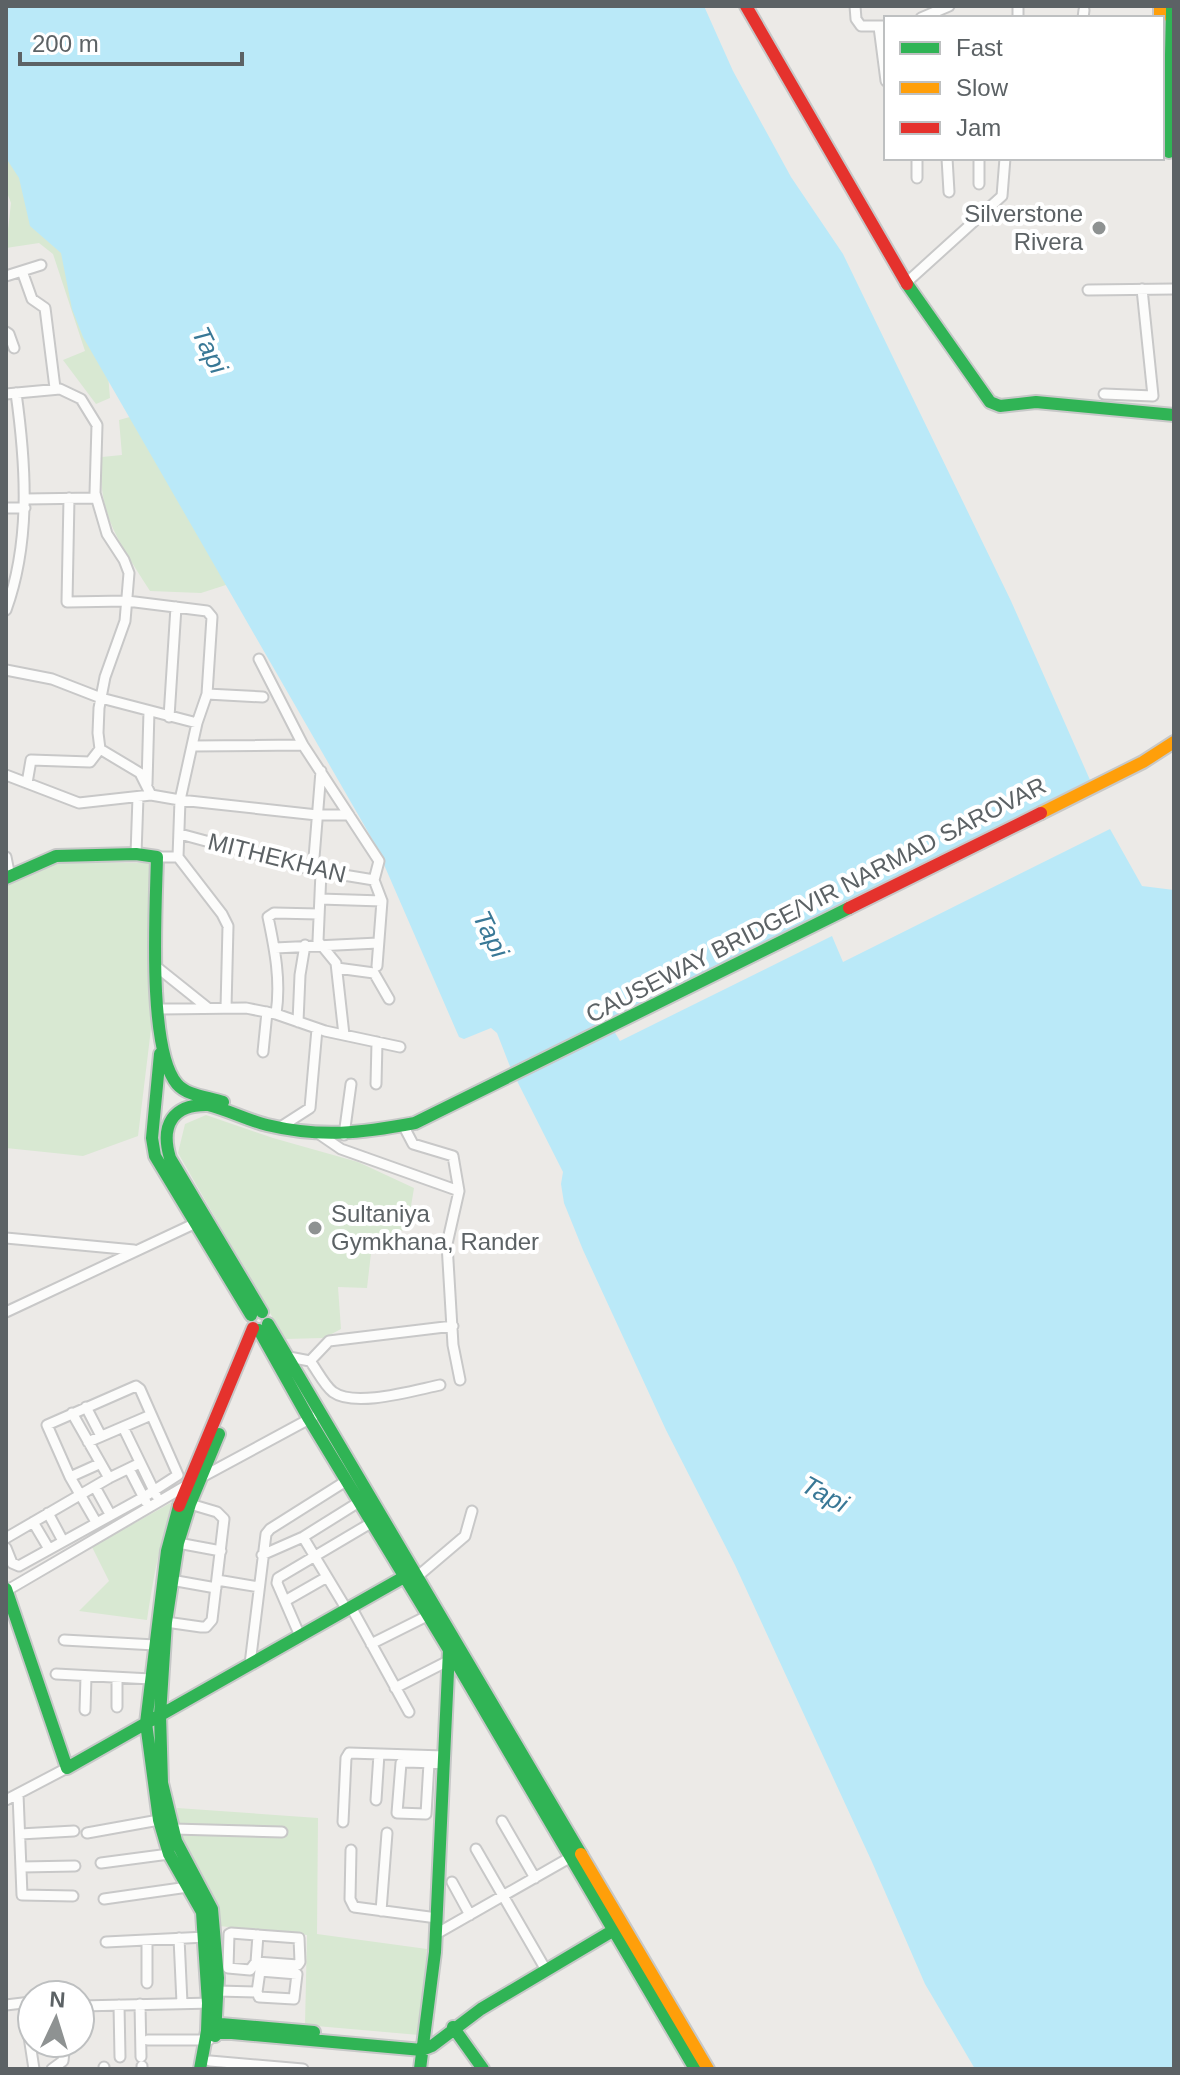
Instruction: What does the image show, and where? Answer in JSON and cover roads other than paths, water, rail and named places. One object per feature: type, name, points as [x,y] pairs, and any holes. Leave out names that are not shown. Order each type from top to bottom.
[{"type":"street","points":[[746,6],[906,283],[984,395],[995,405],[1036,402],[1174,415]]},
{"type":"street","points":[[855,6],[866,27],[882,26],[884,54]]},
{"type":"street","points":[[1170,152],[1172,6]]},
{"type":"street","points":[[917,160],[917,178]]},
{"type":"street","points":[[947,160],[949,192]]},
{"type":"street","points":[[979,160],[979,184]]},
{"type":"street","points":[[906,283],[1002,196],[1005,160]]},
{"type":"street","points":[[6,276],[41,265]]},
{"type":"street","points":[[22,271],[33,301],[45,308],[55,388]]},
{"type":"street","points":[[1104,394],[1153,396],[1142,289]]},
{"type":"street","points":[[1088,290],[1174,289]]},
{"type":"street","points":[[6,332],[14,348]]},
{"type":"street","points":[[6,610],[15,586],[25,503],[21,431],[11,394],[55,388],[81,399],[97,425],[96,498],[107,534],[129,573],[122,632],[105,677],[101,698],[100,749],[90,762],[31,760],[27,783]]},
{"type":"street","points":[[6,508],[69,498],[96,498]]},
{"type":"street","points":[[69,498],[66,600],[127,601],[211,614],[207,694],[197,723],[180,800],[178,857],[228,926],[226,1008]]},
{"type":"street","points":[[169,717],[176,607]]},
{"type":"street","points":[[259,659],[303,745],[379,861],[374,880],[382,901],[377,966]]},
{"type":"street","points":[[6,670],[52,679],[101,698],[197,723]]},
{"type":"street","points":[[207,694],[263,697]]},
{"type":"street","points":[[147,784],[149,711]]},
{"type":"street","points":[[1143,762],[1174,742]]},
{"type":"street","points":[[193,746],[303,745]]},
{"type":"street","points":[[100,749],[140,773],[151,795]]},
{"type":"street","points":[[1143,762],[1174,753]]},
{"type":"street","name":"CAUSEWAY BRIDGE/VIR NARMAD SAROVAR","points":[[282,1126],[344,1135],[415,1123],[1143,762]]},
{"type":"street","points":[[321,771],[317,815],[318,941],[333,957],[337,968],[344,1035]]},
{"type":"street","points":[[6,775],[85,804],[151,795],[317,815],[349,815]]},
{"type":"street","points":[[136,854],[138,797]]},
{"type":"street","name":"MITHEKHAN","points":[[180,834],[317,871],[374,880]]},
{"type":"street","points":[[6,857],[8,877],[56,856],[136,854],[178,857]]},
{"type":"street","points":[[157,857],[161,1043],[152,1138],[155,1156],[199,1221],[309,1419],[371,1523],[412,1575],[427,1616],[452,1651],[708,2069]]},
{"type":"street","points":[[320,899],[382,901]]},
{"type":"street","name":"MITHEKHAN","points":[[275,948],[268,917],[274,913],[319,914]]},
{"type":"street","points":[[263,1052],[279,987],[275,948],[378,943]]},
{"type":"street","points":[[298,1022],[305,945]]},
{"type":"street","points":[[158,968],[208,1008]]},
{"type":"street","points":[[337,968],[374,973],[389,999]]},
{"type":"street","points":[[159,1009],[226,1008],[271,1013],[317,1029],[400,1047]]},
{"type":"street","points":[[282,1126],[271,1118],[171,1084],[162,1087],[156,1098],[158,1107],[166,1113],[195,1105],[213,1106],[270,1126],[282,1126],[310,1108],[317,1029]]},
{"type":"street","points":[[376,1084],[377,1042]]},
{"type":"street","points":[[161,1043],[170,1075],[185,1099],[167,1128],[164,1137],[166,1149],[199,1221]]},
{"type":"street","points":[[344,1135],[351,1084]]},
{"type":"street","points":[[403,1125],[413,1144],[453,1156],[459,1191],[447,1244],[453,1345],[460,1380]]},
{"type":"street","points":[[318,1133],[341,1149],[459,1191]]},
{"type":"street","points":[[6,1312],[199,1221]]},
{"type":"street","points":[[6,1238],[138,1250]]},
{"type":"street","points":[[258,1323],[289,1357],[452,1651],[571,1857],[619,1927],[695,2069]]},
{"type":"street","points":[[222,1967],[212,1909],[178,1847],[173,1829],[162,1783],[160,1715],[166,1622],[178,1543],[258,1323]]},
{"type":"street","points":[[214,1999],[202,1912],[169,1854],[159,1820],[146,1723],[167,1551],[181,1501],[258,1323]]},
{"type":"street","points":[[310,1361],[329,1341],[453,1326]]},
{"type":"street","points":[[289,1357],[310,1361],[331,1391],[341,1395],[377,1399],[440,1385]]},
{"type":"street","points":[[6,1548],[12,1563],[17,1566],[144,1497],[179,1473],[136,1386],[46,1426],[96,1522]]},
{"type":"street","points":[[86,1407],[101,1436]]},
{"type":"street","points":[[67,1768],[9,1610],[6,1590],[321,1412]]},
{"type":"street","points":[[72,1413],[109,1478]]},
{"type":"street","points":[[88,1442],[151,1415]]},
{"type":"street","points":[[123,1427],[160,1501]]},
{"type":"street","points":[[6,1538],[140,1463]]},
{"type":"street","points":[[70,1477],[99,1464]]},
{"type":"street","points":[[129,1469],[149,1508]]},
{"type":"street","points":[[250,1664],[264,1540],[270,1529],[346,1481]]},
{"type":"street","points":[[95,1487],[110,1514]]},
{"type":"street","points":[[262,1555],[303,1537],[359,1502]]},
{"type":"street","points":[[166,1622],[206,1627],[212,1620],[224,1519],[217,1512],[190,1504]]},
{"type":"street","points":[[6,1800],[412,1575],[465,1536],[472,1511]]},
{"type":"street","points":[[48,1513],[63,1541]]},
{"type":"street","points":[[33,1522],[49,1549]]},
{"type":"street","points":[[300,1636],[277,1583],[278,1578],[371,1523]]},
{"type":"street","points":[[303,1537],[371,1644],[409,1712]]},
{"type":"street","points":[[178,1543],[221,1551]]},
{"type":"street","points":[[285,1601],[327,1577]]},
{"type":"street","points":[[171,1580],[259,1587]]},
{"type":"street","points":[[371,1644],[427,1616]]},
{"type":"street","points":[[64,1640],[155,1645]]},
{"type":"street","points":[[395,1688],[452,1651]]},
{"type":"street","points":[[420,2069],[426,2046],[436,1934],[452,1651]]},
{"type":"street","points":[[56,1674],[151,1679]]},
{"type":"street","points":[[85,1710],[86,1676]]},
{"type":"street","points":[[117,1678],[117,1707]]},
{"type":"street","points":[[343,1822],[347,1756],[351,1753],[444,1760]]},
{"type":"street","points":[[376,1800],[379,1754]]},
{"type":"street","points":[[429,1763],[430,1815],[398,1813],[401,1763],[444,1760]]},
{"type":"street","points":[[18,1794],[23,1896],[73,1896]]},
{"type":"street","points":[[6,1824],[19,1817]]},
{"type":"street","points":[[87,1833],[159,1820]]},
{"type":"street","points":[[502,1821],[535,1878]]},
{"type":"street","points":[[173,1829],[282,1832]]},
{"type":"street","points":[[20,1834],[74,1831]]},
{"type":"street","points":[[381,1911],[387,1833]]},
{"type":"street","points":[[476,1849],[546,1970]]},
{"type":"street","points":[[351,1850],[351,1904],[357,1908],[437,1918]]},
{"type":"street","points":[[101,1863],[169,1854]]},
{"type":"street","points":[[436,1934],[571,1857]]},
{"type":"street","points":[[22,1867],[75,1866]]},
{"type":"street","points":[[452,1882],[470,1915]]},
{"type":"street","points":[[104,1899],[188,1887]]},
{"type":"street","points":[[120,2039],[144,2040],[211,2031],[426,2046],[619,1927]]},
{"type":"street","points":[[256,1962],[298,1965],[299,1938],[229,1934],[214,1999],[206,2066],[303,2069]]},
{"type":"street","points":[[222,1967],[250,1970],[256,1962],[258,1935]]},
{"type":"street","points":[[106,1942],[206,1937]]},
{"type":"street","points":[[179,1938],[182,2003]]},
{"type":"street","points":[[147,1940],[147,1983]]},
{"type":"street","points":[[260,1971],[297,1974],[295,1999],[259,1997],[257,1992],[260,1971]]},
{"type":"street","points":[[96,2007],[140,2008],[257,1992]]},
{"type":"street","points":[[119,2008],[120,2057]]},
{"type":"street","points":[[140,2008],[144,2040],[142,2064]]},
{"type":"street","points":[[453,2027],[483,2069]]},
{"type":"water","name":"Tapi","points":[[6,6],[704,6],[733,71],[791,177],[843,254],[1011,601],[1090,780],[608,1021],[620,1041],[832,936],[843,962],[1110,829],[1142,886],[1174,890],[1174,2069],[975,2069],[925,1984],[735,1565],[666,1430],[583,1250],[564,1203],[563,1172],[511,1069],[497,1033],[491,1028],[464,1039],[459,1037],[375,844],[83,337],[72,309],[61,253],[30,226],[19,178],[6,158]]},
{"type":"place","name":"Silverstone Rivera","points":[[1099,228]]},
{"type":"place","name":"Sultaniya Gymkhana, Rander","points":[[315,1228]]}]
